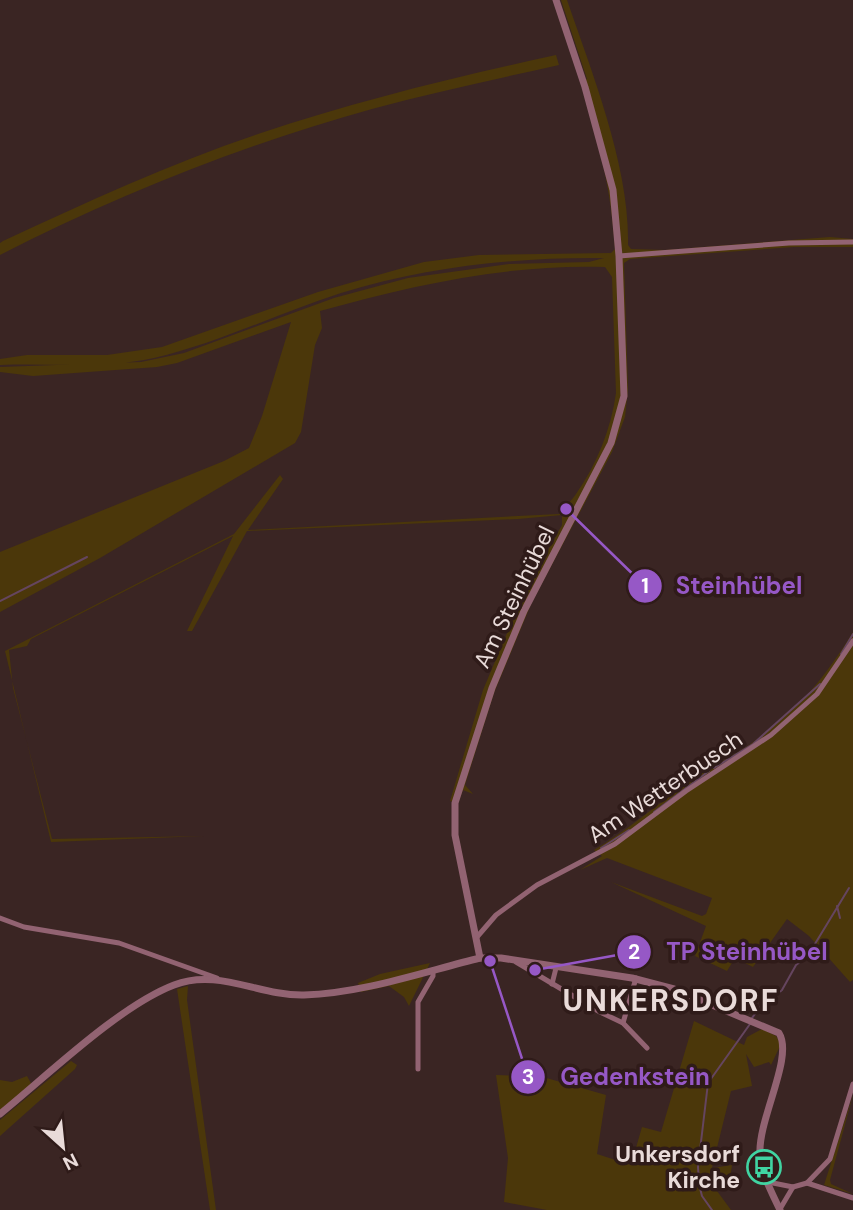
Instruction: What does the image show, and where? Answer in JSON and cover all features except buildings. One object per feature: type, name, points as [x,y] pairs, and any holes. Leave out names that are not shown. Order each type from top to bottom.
[{"type":"street","name":"Am Steinhübel","points":[[480,958],[455,835],[455,803],[492,688],[524,611],[575,517],[617,430],[624,396],[620,256],[606,162],[556,0]]},
{"type":"street","points":[[620,256],[789,243],[853,242]]},
{"type":"street","name":"Am Wetterbusch","points":[[477,937],[496,915],[537,886],[615,845],[693,786],[771,735],[817,694],[853,641]]},
{"type":"street","points":[[0,918],[24,927],[119,943],[192,970],[255,989],[300,995],[331,993],[480,958],[501,958],[636,978],[674,989],[776,1031],[785,1046],[760,1144],[760,1159],[780,1210]]},
{"type":"street","points":[[516,962],[623,1023],[647,1048]]},
{"type":"street","points":[[552,984],[556,968]]},
{"type":"street","points":[[192,970],[192,979]]},
{"type":"street","points":[[418,1069],[418,1002],[433,976],[430,970]]},
{"type":"street","points":[[0,1114],[129,1010],[153,995],[192,979],[217,978]]},
{"type":"street","points":[[623,1023],[636,978]]},
{"type":"street","points":[[768,1182],[793,1187],[807,1182],[830,1159],[853,1084]]},
{"type":"street","points":[[807,1182],[853,1198]]},
{"type":"street","points":[[780,1210],[793,1187]]},
{"type":"shaded area","points":[[552,0],[582,80],[587,79],[561,0],[567,0],[598,89],[623,184],[628,245],[631,249],[665,250],[830,237],[853,239],[853,247],[794,247],[630,259],[624,263],[628,389],[625,417],[612,452],[532,602],[494,693],[465,785],[473,794],[463,790],[458,803],[450,801],[483,690],[523,595],[562,525],[562,515],[247,531],[192,631],[187,631],[233,536],[31,639],[27,646],[9,650],[12,681],[5,651],[234,534],[280,475],[283,479],[248,530],[559,514],[574,497],[602,446],[616,393],[612,277],[605,267],[533,269],[425,285],[320,311],[322,328],[315,345],[301,432],[295,443],[100,558],[0,612],[0,552],[224,461],[249,448],[262,416],[291,322],[177,363],[157,367],[33,376],[0,372],[0,367],[62,365],[0,365],[0,359],[27,355],[107,355],[162,347],[318,292],[424,262],[479,255],[611,253],[615,249],[607,185],[593,122]],"holes":[[[604,258],[589,262],[509,264],[408,278],[334,298],[184,353],[124,363],[178,352],[341,293],[405,276],[471,265],[537,259]]]},
{"type":"shaded area","points":[[556,55],[559,65],[372,109],[229,155],[90,212],[0,255],[0,243],[3,241],[129,184],[226,145],[369,100]]},
{"type":"shaded area","points":[[853,632],[853,980],[850,982],[809,936],[787,919],[753,967],[735,958],[727,971],[695,956],[706,926],[611,882],[702,916],[706,914],[712,898],[607,858],[580,870],[602,856],[594,850],[693,780],[749,745],[781,720],[819,681]]},
{"type":"shaded area","points":[[26,740],[52,839],[204,836],[51,842]]},
{"type":"shaded area","points":[[430,963],[409,1006],[404,997],[389,986],[361,992],[358,983],[380,974]]},
{"type":"shaded area","points":[[188,986],[187,1000],[216,1210],[210,1210],[177,989]]},
{"type":"shaded area","points":[[694,1021],[744,1045],[747,1037],[762,1029],[776,1036],[781,1044],[771,1065],[769,1062],[754,1067],[746,1054],[752,1086],[731,1091],[712,1168],[732,1165],[730,1179],[717,1191],[731,1210],[547,1210],[504,1202],[508,1158],[496,1075],[543,1077],[606,1095],[597,1154],[631,1165],[642,1127],[661,1132]]},
{"type":"shaded area","points":[[71,1061],[77,1065],[75,1069],[0,1136],[0,1120]]},
{"type":"shaded area","points":[[27,1076],[32,1085],[0,1110],[0,1080],[12,1082]]},
{"type":"shaded area","points":[[853,1095],[830,1180],[831,1184],[853,1194],[824,1185]]},
{"type":"waterway","points":[[0,601],[87,557]]},
{"type":"waterway","points":[[841,654],[853,634]]},
{"type":"waterway","points":[[714,768],[753,744],[820,684]]},
{"type":"waterway","points":[[654,812],[709,771]]},
{"type":"waterway","points":[[601,848],[629,830]]},
{"type":"waterway","points":[[782,990],[796,965],[807,957],[849,888]]},
{"type":"waterway","points":[[837,906],[840,918]]},
{"type":"waterway","points":[[752,1018],[765,1000],[781,991]]},
{"type":"waterway","points":[[712,1210],[702,1196],[698,1167],[708,1083],[750,1024]]},
{"type":"place","name":"Steinhübel","points":[[566,509]]},
{"type":"place","name":"Gedenkstein","points":[[490,961]]},
{"type":"place","name":"TP Steinhübel","points":[[535,970]]},
{"type":"place","name":"Unkersdorf Kirche","points":[[764,1167]]},
{"type":"district","name":"UNKERSDORF","points":[[671,1001]]}]
